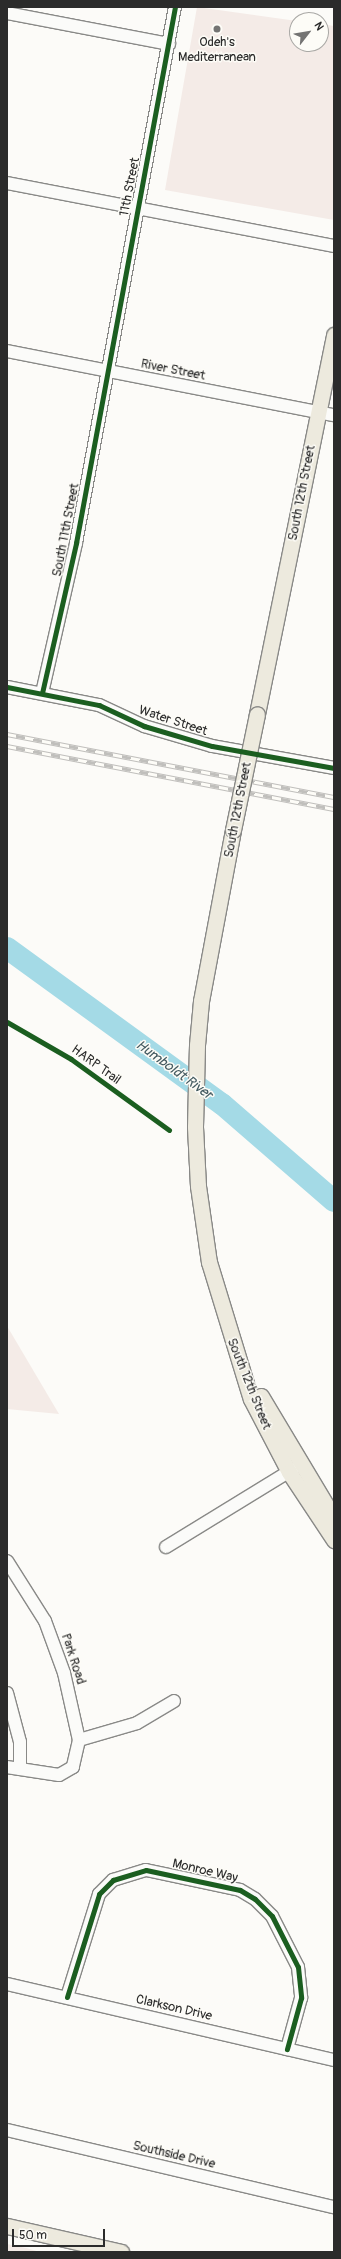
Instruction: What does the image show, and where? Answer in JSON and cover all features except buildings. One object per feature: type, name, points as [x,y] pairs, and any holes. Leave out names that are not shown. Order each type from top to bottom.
[{"type":"main road","name":"South 12th Street","points":[[334,335],[233,830],[201,1002],[195,1127],[202,1213],[209,1262],[238,1362],[334,1540]]},
{"type":"main road","name":"South 12th Street","points":[[294,1468],[334,1518]]},
{"type":"main road","points":[[7,2226],[121,2252]]},
{"type":"street","name":"11th Street","points":[[108,371],[175,7]]},
{"type":"street","points":[[7,13],[169,44]]},
{"type":"street","points":[[7,183],[334,246]]},
{"type":"street","name":"River Street","points":[[7,351],[334,415]]},
{"type":"street","name":"South 11th Street","points":[[42,693],[108,371]]},
{"type":"street","name":"Water Street","points":[[7,687],[99,705],[150,728],[212,746],[334,768]]},
{"type":"street","points":[[166,1547],[294,1468]]},
{"type":"street","name":"Park Road","points":[[7,1561],[45,1621],[64,1673],[80,1740],[73,1767],[65,1772],[49,1775],[20,1769]]},
{"type":"street","points":[[7,1694],[20,1742],[20,1769],[7,1767]]},
{"type":"street","points":[[80,1740],[137,1723],[174,1701]]},
{"type":"street","name":"Monroe Way","points":[[67,1997],[99,1894],[113,1880],[146,1870],[240,1890],[255,1899],[272,1916],[298,1967],[301,1998],[287,2049]]},
{"type":"street","name":"Clarkson Drive","points":[[7,1984],[334,2060]]},
{"type":"street","name":"Southside Drive","points":[[7,2130],[334,2207]]},
{"type":"shaded area","points":[[197,7],[289,20],[289,52],[329,52],[329,25],[334,26],[334,220],[165,190]]},
{"type":"shaded area","points":[[7,1326],[59,1414],[7,1409]]},
{"type":"shaded area","points":[[7,2244],[26,2248],[40,2252],[7,2252]]},
{"type":"waterway","name":"Humboldt River","points":[[7,948],[222,1104],[334,1201]]},
{"type":"railway","points":[[7,734],[334,797]]},
{"type":"railway","points":[[7,746],[334,809]]},
{"type":"cycle path","points":[[42,693],[76,543],[175,7]]},
{"type":"cycle path","points":[[7,687],[99,705],[144,726],[212,746],[334,768]]},
{"type":"cycle path","name":"HARP Trail","points":[[7,1022],[71,1059],[169,1130]]},
{"type":"cycle path","points":[[67,1997],[99,1894],[113,1880],[146,1870],[240,1890],[255,1899],[272,1916],[298,1967],[301,1998],[287,2049]]},
{"type":"place","name":"Odeh's Mediterranean","points":[[217,29]]}]
